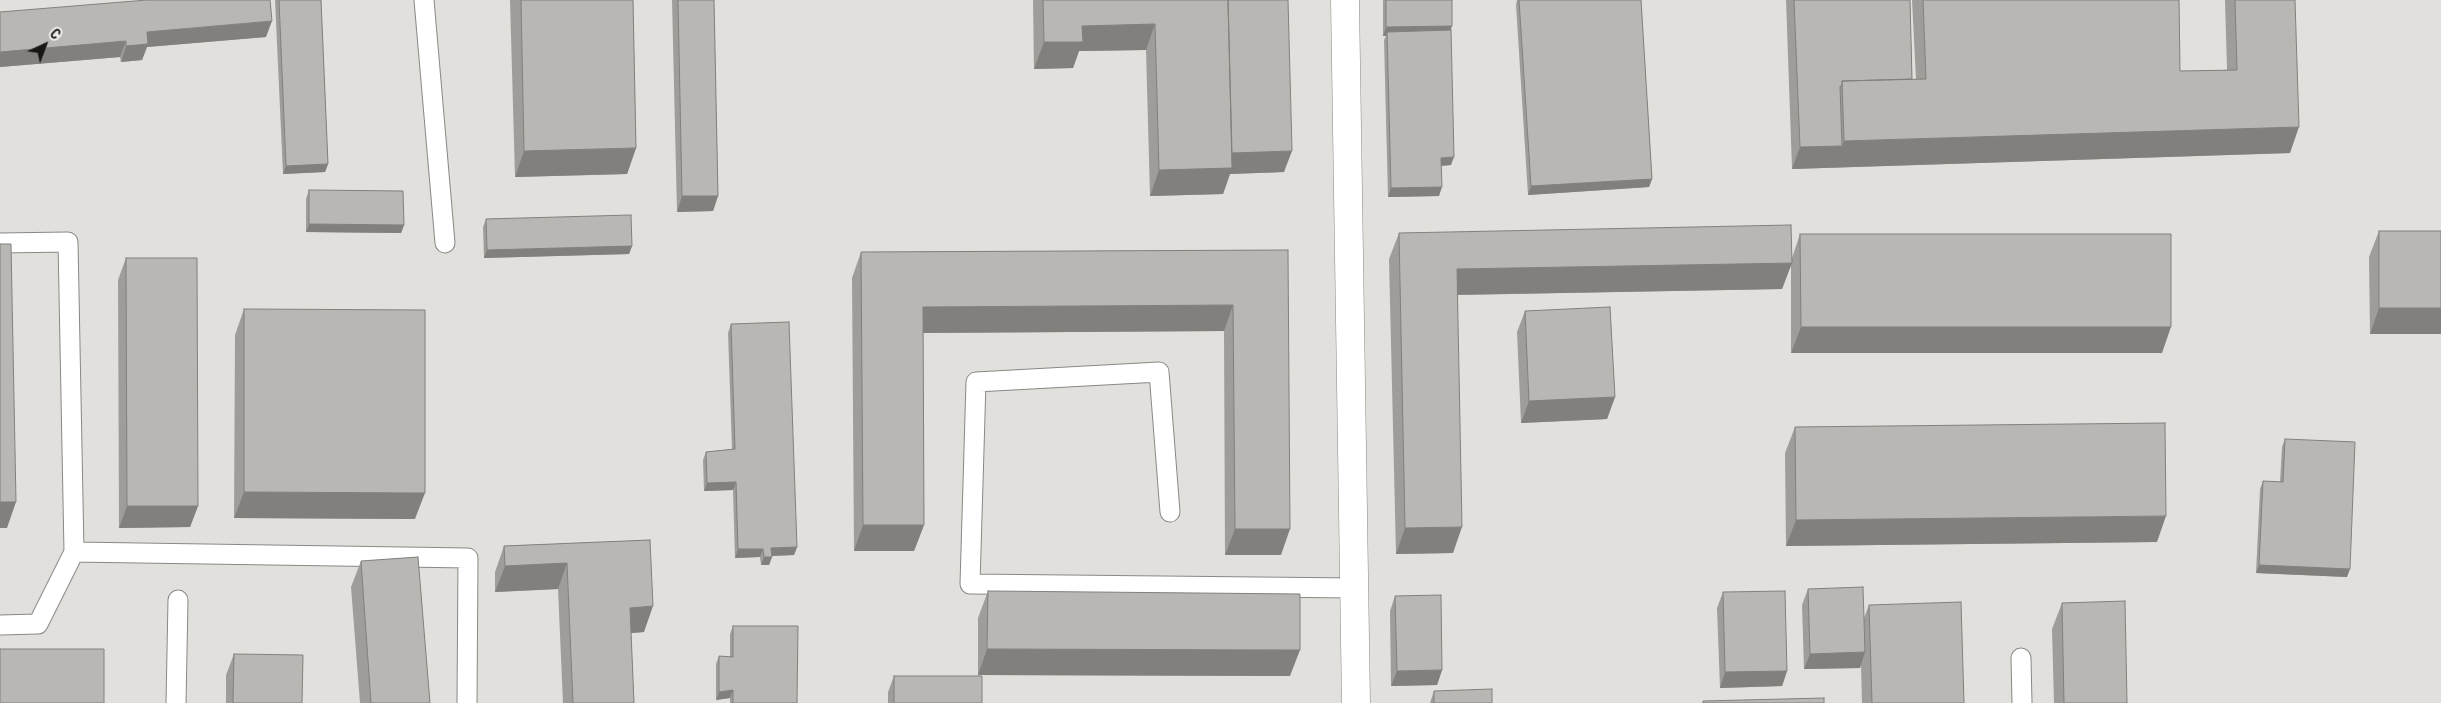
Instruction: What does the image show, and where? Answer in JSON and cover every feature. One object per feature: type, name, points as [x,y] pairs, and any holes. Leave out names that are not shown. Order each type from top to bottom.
[{"type":"street","points":[[1344,0],[1356,703]]},
{"type":"lane","points":[[424,0],[444,243]]},
{"type":"lane","points":[[0,243],[68,242],[74,552],[38,624],[0,625]]},
{"type":"lane","points":[[1170,512],[1159,372],[976,382],[970,584],[1354,588]]},
{"type":"lane","points":[[74,552],[468,558],[467,703]]},
{"type":"lane","points":[[176,703],[178,600]]},
{"type":"lane","points":[[2021,658],[2022,703]]},
{"type":"building","points":[[147,0],[270,0],[272,21],[147,32],[148,44],[126,46],[126,41],[0,52],[0,12]]},
{"type":"building","points":[[279,0],[321,0],[328,164],[286,166]]},
{"type":"building","points":[[521,0],[633,0],[636,148],[524,151]]},
{"type":"building","points":[[678,0],[714,0],[718,196],[682,196]]},
{"type":"building","points":[[1043,0],[1228,0],[1232,168],[1159,170],[1155,24],[1082,26],[1083,42],[1044,42]]},
{"type":"building","points":[[1228,0],[1288,0],[1292,151],[1232,153]]},
{"type":"building","points":[[1386,0],[1452,0],[1452,26],[1386,27]]},
{"type":"building","points":[[1519,0],[1641,0],[1652,179],[1531,186]]},
{"type":"building","points":[[1794,0],[1910,0],[1912,79],[1842,81],[1842,86],[1840,86],[1842,146],[1800,147]]},
{"type":"building","points":[[1923,0],[2179,0],[2180,71],[2237,70],[2235,0],[2295,0],[2299,127],[1844,141],[1842,81],[1926,79]]},
{"type":"building","points":[[1451,30],[1454,157],[1441,158],[1442,187],[1391,188],[1387,32]]},
{"type":"building","points":[[309,190],[403,191],[404,225],[309,224]]},
{"type":"building","points":[[631,215],[632,246],[487,250],[486,219]]},
{"type":"building","points":[[1791,225],[1792,263],[1457,269],[1462,527],[1405,528],[1399,233]]},
{"type":"building","points":[[2379,231],[2441,231],[2441,308],[2379,308]]},
{"type":"building","points":[[1800,234],[2171,234],[2171,327],[1801,327]]},
{"type":"building","points":[[0,244],[11,244],[16,502],[0,502]]},
{"type":"building","points":[[1288,250],[1290,529],[1235,529],[1233,305],[923,307],[924,525],[863,525],[861,252]]},
{"type":"building","points":[[126,258],[197,258],[198,506],[127,506]]},
{"type":"building","points":[[1610,307],[1615,397],[1529,401],[1525,311]]},
{"type":"building","points":[[244,309],[425,310],[425,493],[244,492]]},
{"type":"building","points":[[789,322],[797,547],[771,548],[772,557],[764,557],[763,549],[738,549],[736,482],[707,483],[706,452],[735,449],[731,324]]},
{"type":"building","points":[[2165,423],[2166,516],[1796,520],[1795,427]]},
{"type":"building","points":[[2285,439],[2355,442],[2350,569],[2259,565],[2263,481],[2283,482]]},
{"type":"building","points":[[650,540],[653,606],[630,608],[634,703],[573,703],[567,563],[505,566],[504,546]]},
{"type":"building","points":[[418,557],[430,703],[371,703],[361,561]]},
{"type":"building","points":[[1863,587],[1865,652],[1810,654],[1808,589]]},
{"type":"building","points":[[988,591],[1300,594],[1300,650],[987,649]]},
{"type":"building","points":[[1785,591],[1787,671],[1725,672],[1723,592]]},
{"type":"building","points":[[1441,595],[1442,670],[1397,671],[1395,596]]},
{"type":"building","points":[[2125,601],[2127,703],[2064,703],[2062,603]]},
{"type":"building","points":[[1961,602],[1964,703],[1872,703],[1869,605]]},
{"type":"building","points":[[733,626],[798,626],[797,703],[733,703],[733,690],[719,692],[719,656],[733,657]]},
{"type":"building","points":[[0,649],[104,649],[104,703],[0,703]]},
{"type":"building","points":[[234,654],[303,655],[302,703],[233,703]]},
{"type":"building","points":[[894,676],[982,676],[982,703],[894,703]]},
{"type":"building","points":[[1492,689],[1492,703],[1434,703],[1434,691]]},
{"type":"building","points":[[1824,698],[1824,703],[1703,703],[1703,701]]}]
